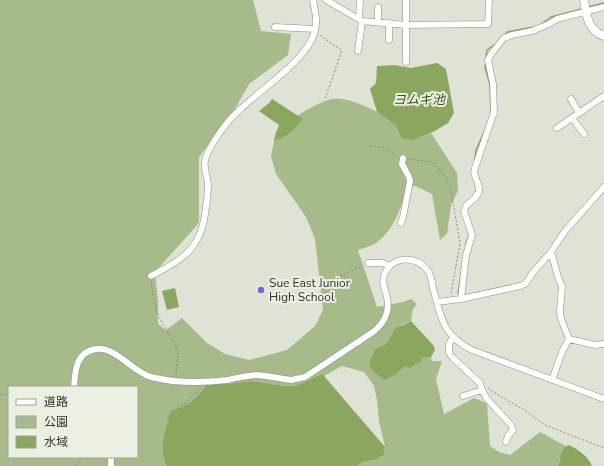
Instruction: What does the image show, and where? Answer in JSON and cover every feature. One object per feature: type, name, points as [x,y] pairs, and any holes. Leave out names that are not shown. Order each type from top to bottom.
[{"type":"main road","points":[[584,0],[590,24],[595,30],[604,36]]},
{"type":"street","points":[[151,276],[190,250],[197,242],[205,220],[208,187],[204,166],[205,161],[224,126],[236,112],[300,57],[310,42],[315,30],[316,24],[313,0]]},
{"type":"street","points":[[326,0],[361,20],[406,24],[488,24],[489,0]]},
{"type":"street","points":[[358,51],[361,20],[360,0]]},
{"type":"street","points":[[406,0],[406,62]]},
{"type":"street","points":[[378,7],[378,22]]},
{"type":"street","points":[[461,300],[465,262],[472,235],[464,211],[466,206],[479,192],[479,186],[474,173],[494,112],[493,84],[488,66],[489,56],[504,38],[532,31],[557,19],[604,7]]},
{"type":"street","points":[[389,23],[389,40]]},
{"type":"street","points":[[275,27],[315,30]]},
{"type":"street","points":[[557,128],[604,96]]},
{"type":"street","points":[[571,99],[579,112]]},
{"type":"street","points":[[572,118],[584,134]]},
{"type":"street","points":[[400,223],[403,217],[410,182],[402,164],[403,158]]},
{"type":"street","points":[[437,302],[461,300],[525,284],[534,271],[552,252],[566,231],[604,188]]},
{"type":"street","points":[[552,252],[562,286],[560,311],[561,319],[569,340]]},
{"type":"street","points":[[74,386],[78,360],[88,351],[97,348],[107,350],[141,373],[160,379],[203,381],[226,380],[257,375],[290,380],[305,377],[374,332],[379,327],[386,316],[387,311],[387,297],[383,283],[385,273],[395,262],[404,259],[414,260],[424,265],[430,273],[440,315],[444,324],[460,344],[472,350],[604,399]]},
{"type":"street","points":[[368,263],[383,263],[390,266]]},
{"type":"street","points":[[453,337],[449,344],[449,353],[480,383],[487,399],[511,426],[513,430],[508,436],[506,442]]},
{"type":"street","points":[[569,340],[595,345],[604,344]]},
{"type":"street","points":[[552,380],[564,347],[569,340]]},
{"type":"street","points":[[464,396],[482,390]]},
{"type":"path","points":[[315,30],[342,50],[325,99]]},
{"type":"path","points":[[370,146],[386,149],[403,158],[431,162],[437,166],[446,178],[451,191],[460,243],[450,301]]},
{"type":"path","points":[[326,283],[368,263]]},
{"type":"path","points":[[151,276],[156,310],[178,351],[175,380]]},
{"type":"path","points":[[177,406],[185,403],[201,389],[203,381]]},
{"type":"path","points":[[480,383],[523,409],[545,425],[604,448]]},
{"type":"path","points":[[76,466],[82,458]]},
{"type":"green space","points":[[0,0],[253,0],[261,31],[291,34],[288,55],[249,84],[235,109],[199,157],[199,223],[155,272],[158,302],[158,324],[166,330],[182,318],[207,343],[225,354],[249,360],[287,350],[315,326],[323,310],[315,239],[306,217],[276,174],[271,156],[276,131],[317,104],[332,99],[338,99],[366,106],[384,116],[397,127],[402,139],[413,140],[431,133],[457,173],[458,191],[451,205],[447,234],[440,240],[432,194],[415,186],[408,188],[396,218],[382,238],[370,246],[358,250],[377,307],[411,299],[417,304],[413,309],[411,321],[396,327],[386,344],[375,349],[390,377],[404,367],[413,368],[422,358],[431,357],[432,361],[442,361],[436,379],[444,414],[474,398],[487,403],[490,446],[499,452],[510,455],[540,432],[566,446],[559,459],[559,466],[357,466],[362,462],[375,460],[384,455],[385,447],[379,421],[374,386],[364,372],[342,366],[324,376],[320,374],[298,385],[285,386],[252,381],[227,384],[208,383],[192,401],[170,411],[162,446],[164,459],[167,466],[0,466]]},
{"type":"water","name":"ヨムギ池","points":[[437,63],[446,69],[454,113],[448,123],[435,131],[413,140],[402,139],[396,125],[377,112],[370,89],[376,83],[377,66],[394,65],[411,68]]},
{"type":"water","points":[[272,99],[303,119],[294,130],[279,139],[274,140],[279,125],[259,111]]},
{"type":"water","points":[[175,288],[179,307],[167,310],[162,291]]},
{"type":"water","points":[[411,321],[434,346],[435,350],[431,357],[422,358],[421,362],[412,368],[404,367],[384,380],[370,368],[370,362],[375,349],[386,344],[396,327]]},
{"type":"water","points":[[321,374],[385,447],[384,455],[375,460],[362,462],[357,466],[167,466],[164,459],[162,446],[170,411],[192,401],[208,383],[227,384],[252,381],[285,386],[298,385]]},
{"type":"water","points":[[569,445],[583,454],[592,466],[559,466],[559,460],[562,453],[566,446]]},
{"type":"waterway","points":[[588,7],[604,3]]},
{"type":"waterway","points":[[540,25],[551,17],[582,9]]},
{"type":"waterway","points":[[504,36],[507,32],[534,27]]},
{"type":"waterway","points":[[486,58],[487,50],[494,45]]},
{"type":"waterway","points":[[486,63],[485,67],[490,85],[491,113]]},
{"type":"waterway","points":[[475,160],[476,150],[486,128]]},
{"type":"waterway","points":[[466,244],[469,235]]},
{"type":"waterway","points":[[458,294],[462,268]]},
{"type":"place","name":"Sue East Junior High School","points":[[261,290]]}]
